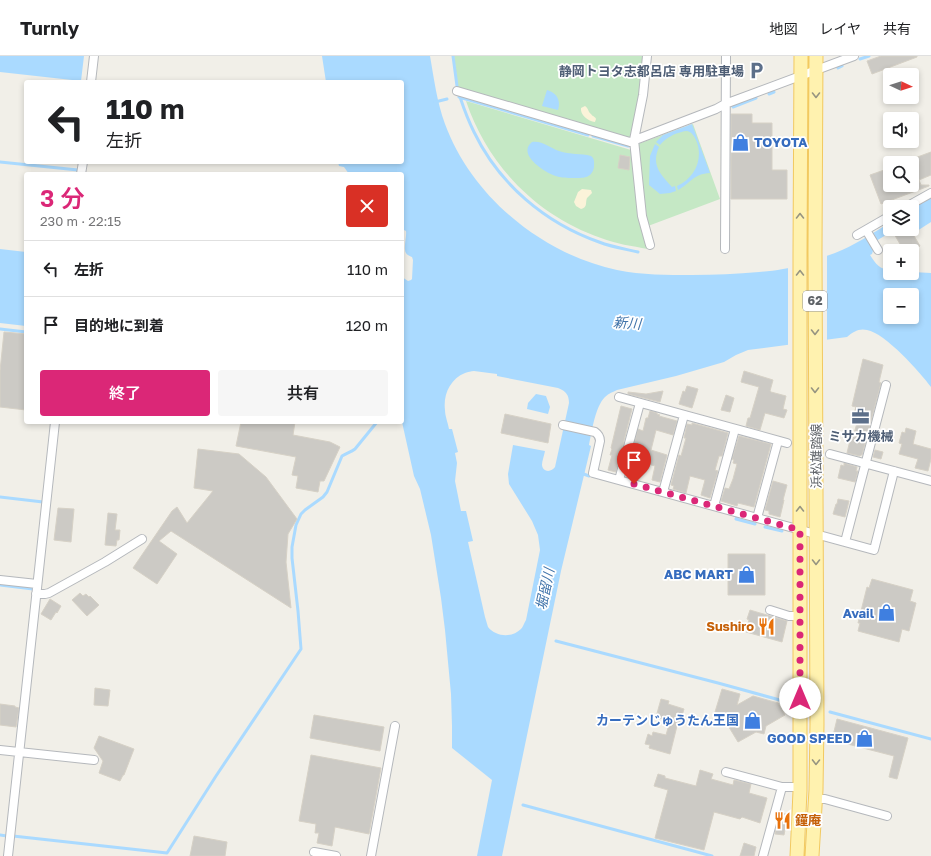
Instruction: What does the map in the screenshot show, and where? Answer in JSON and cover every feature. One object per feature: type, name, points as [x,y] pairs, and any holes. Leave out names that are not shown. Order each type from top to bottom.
[{"type":"main road","name":"浜松雄踏線","points":[[797,856],[800,787],[801,56]]},
{"type":"main road","name":"浜松雄踏線","points":[[812,856],[816,799],[817,724],[815,351],[816,56]]},
{"type":"street","points":[[91,80],[94,56]]},
{"type":"street","points":[[647,56],[643,95],[634,140],[642,216],[650,244]]},
{"type":"street","points":[[725,250],[726,56]]},
{"type":"street","points":[[457,91],[630,142],[716,109],[725,104],[854,56]]},
{"type":"street","points":[[918,200],[931,193]]},
{"type":"street","points":[[857,235],[867,233],[883,221]]},
{"type":"street","points":[[867,233],[878,250]]},
{"type":"street","points":[[845,542],[886,385]]},
{"type":"street","points":[[619,397],[787,443]]},
{"type":"street","points":[[619,480],[640,403]]},
{"type":"street","points":[[663,492],[684,415]]},
{"type":"street","points":[[8,856],[55,424]]},
{"type":"street","points":[[563,425],[595,432],[600,437],[593,473],[874,550],[894,472]]},
{"type":"street","points":[[714,506],[736,429]]},
{"type":"street","points":[[757,518],[778,441]]},
{"type":"street","points":[[830,454],[931,481]]},
{"type":"street","points":[[36,594],[49,593],[106,562],[142,539]]},
{"type":"street","points":[[0,580],[37,584]]},
{"type":"street","points":[[770,610],[789,616],[800,616]]},
{"type":"street","points":[[371,856],[395,726]]},
{"type":"street","points":[[0,750],[94,760]]},
{"type":"street","points":[[726,772],[782,787],[800,787]]},
{"type":"street","points":[[763,856],[782,787]]},
{"type":"street","points":[[816,799],[825,799],[887,816]]},
{"type":"street","points":[[314,852],[336,856]]},
{"type":"green space","points":[[454,56],[643,56],[639,95],[630,138],[458,87]]},
{"type":"green space","points":[[466,101],[631,150],[638,217],[648,249],[624,245],[601,238],[556,216],[536,202],[518,186],[487,147],[475,125]]},
{"type":"green space","points":[[693,124],[720,199],[648,226],[638,144]]},
{"type":"sand","points":[[585,106],[596,118],[595,122],[587,119],[583,115],[581,108]]},
{"type":"sand","points":[[582,189],[591,190],[592,193],[587,198],[585,206],[581,209],[576,206],[574,202],[578,192]]},
{"type":"water","points":[[0,56],[84,56],[81,80],[0,72]]},
{"type":"water","points":[[322,56],[430,56],[442,116],[457,151],[473,175],[492,198],[513,218],[537,236],[562,251],[589,262],[617,270],[636,273],[718,275],[774,271],[792,267],[842,250],[883,227],[883,236],[884,236],[876,241],[872,254],[870,255],[880,267],[883,268],[883,280],[919,280],[919,272],[931,273],[931,387],[911,363],[892,345],[874,333],[867,330],[859,330],[847,337],[748,350],[724,362],[676,376],[617,390],[608,394],[602,401],[596,413],[589,445],[591,446],[561,571],[502,856],[477,856],[492,780],[452,748],[451,694],[441,598],[431,535],[420,489],[414,476],[402,424],[404,424],[404,278],[408,281],[412,279],[413,260],[412,257],[405,251],[406,231],[404,230],[404,172],[348,172],[344,167],[339,166],[338,164],[404,164],[404,80],[326,80]],"holes":[[[471,371],[497,374],[497,376],[558,388],[563,390],[568,396],[569,400],[554,469],[548,471],[543,468],[542,463],[545,451],[513,445],[508,474],[509,484],[532,521],[538,535],[540,550],[526,620],[521,629],[509,635],[495,633],[488,627],[485,617],[468,542],[473,541],[466,511],[461,511],[455,481],[457,463],[455,453],[458,452],[452,429],[449,429],[445,412],[446,393],[455,379]]]},
{"type":"water","points":[[547,90],[556,95],[559,103],[558,110],[542,106]]},
{"type":"water","points":[[692,124],[710,173],[696,177],[678,190],[677,186],[689,178],[696,167],[699,154],[696,140],[692,133],[687,131],[673,135],[660,145],[656,142],[663,135]]},
{"type":"water","points":[[532,142],[542,143],[556,150],[571,154],[591,156],[594,161],[593,171],[587,177],[581,178],[564,178],[553,175],[543,170],[529,157],[528,147]]},
{"type":"water","points":[[655,144],[659,147],[656,159],[658,169],[672,187],[675,186],[676,191],[660,194],[649,185],[650,156]]},
{"type":"water","points":[[931,198],[931,222],[919,230],[919,205]]},
{"type":"water","points":[[0,249],[24,252],[24,326],[0,323]]},
{"type":"water","points":[[536,394],[546,396],[550,407],[548,414],[527,409],[528,403]]},
{"type":"pier","points":[[827,254],[827,341],[788,347],[788,266]]},
{"type":"building","points":[[881,56],[917,56],[888,68],[883,68],[883,70],[872,74],[867,61]]},
{"type":"building","name":"TOYOTA","points":[[731,114],[752,114],[752,123],[772,123],[772,170],[787,170],[787,199],[731,199]]},
{"type":"building","points":[[931,152],[931,175],[919,180],[919,156]]},
{"type":"building","points":[[620,155],[630,157],[629,170],[618,168]]},
{"type":"building","points":[[883,170],[883,192],[913,192],[892,200],[883,200],[883,203],[881,204],[870,175]]},
{"type":"building","points":[[919,180],[921,185],[929,186],[919,190]]},
{"type":"building","points":[[895,236],[914,236],[919,244],[900,244]]},
{"type":"building","points":[[4,332],[24,334],[24,410],[0,407],[0,371]]},
{"type":"building","points":[[863,359],[883,365],[879,382],[881,383],[862,455],[860,456],[847,453],[851,436],[853,437],[857,423],[854,422],[855,417],[853,416],[856,407],[852,406]]},
{"type":"building","points":[[744,371],[773,380],[770,391],[786,396],[783,409],[787,410],[784,418],[765,413],[760,430],[746,426],[748,418],[750,418],[759,387],[741,382]]},
{"type":"building","points":[[687,386],[698,389],[692,408],[679,404],[683,391],[685,392]]},
{"type":"building","points":[[663,391],[660,402],[628,394],[628,392],[646,394]]},
{"type":"building","points":[[726,395],[734,398],[730,412],[721,410]]},
{"type":"building","points":[[621,406],[632,409],[616,472],[608,470],[612,455],[610,455],[611,448]]},
{"type":"building","points":[[650,411],[657,413],[660,415],[659,416],[677,421],[673,435],[656,430],[651,450],[667,455],[660,482],[652,480],[655,466],[630,459],[638,429],[643,431],[646,418],[648,418]]},
{"type":"building","points":[[505,414],[551,424],[548,443],[501,433]]},
{"type":"building","points":[[692,423],[728,433],[722,456],[719,456],[715,470],[718,471],[710,498],[701,495],[705,480],[690,476],[686,493],[673,489],[674,486],[671,485],[679,455],[681,456],[686,438],[684,438],[687,424],[692,425]]},
{"type":"building","points":[[241,424],[295,424],[293,435],[330,442],[340,447],[324,481],[320,481],[318,492],[296,488],[298,476],[292,475],[296,457],[236,446]]},
{"type":"building","points":[[906,428],[916,431],[913,444],[931,449],[931,459],[928,471],[915,468],[918,459],[899,454],[902,444],[899,443],[902,432],[905,433]]},
{"type":"building","points":[[739,436],[771,444],[754,507],[738,503],[737,506],[721,501],[725,488],[729,489],[733,479],[737,464],[733,463],[734,460],[732,459]]},
{"type":"building","points":[[198,449],[239,454],[266,477],[297,519],[288,534],[286,562],[291,608],[171,531],[159,541],[177,554],[157,584],[133,568],[172,511],[177,507],[187,523],[213,491],[194,488]]},
{"type":"building","points":[[875,450],[883,452],[881,459],[873,457]]},
{"type":"building","points":[[844,463],[857,467],[856,471],[858,471],[855,482],[838,478],[841,465],[844,466]]},
{"type":"building","points":[[773,481],[787,485],[780,517],[769,514],[769,511],[765,510]]},
{"type":"building","points":[[838,499],[849,501],[845,517],[833,514]]},
{"type":"building","points":[[58,508],[74,509],[71,542],[54,540]]},
{"type":"building","points":[[108,513],[117,514],[115,530],[120,530],[119,540],[117,540],[116,546],[105,545]]},
{"type":"building","name":"ABC MART","points":[[728,554],[765,554],[765,595],[728,595]]},
{"type":"building","name":"Avail","points":[[872,579],[913,590],[910,601],[916,603],[909,631],[902,629],[899,642],[858,631],[860,623],[858,623],[867,587],[869,588]]},
{"type":"building","points":[[80,593],[83,596],[86,594],[89,597],[90,596],[99,605],[87,616],[72,600]]},
{"type":"building","points":[[50,599],[61,606],[51,620],[41,614]]},
{"type":"building","name":"Sushiro","points":[[750,610],[787,621],[782,642],[746,632],[749,620],[747,619]]},
{"type":"building","points":[[95,688],[110,690],[108,706],[94,705]]},
{"type":"building","name":"カーテンじゅうたん王国","points":[[722,689],[740,694],[737,705],[753,696],[778,703],[785,715],[766,726],[764,734],[756,732],[738,742],[721,714],[715,712]]},
{"type":"building","points":[[661,699],[669,701],[668,704],[684,709],[679,726],[677,726],[670,754],[649,748],[650,745],[645,744],[648,734],[652,736],[653,732],[666,735],[670,721],[656,717]]},
{"type":"building","points":[[0,704],[19,708],[16,727],[0,725]]},
{"type":"building","points":[[314,715],[384,727],[380,751],[310,738]]},
{"type":"building","name":"GOOD SPEED","points":[[837,719],[908,738],[897,779],[889,777],[894,756],[832,740]]},
{"type":"building","points":[[99,736],[134,749],[124,775],[120,781],[99,773],[103,761],[94,748]]},
{"type":"building","points":[[311,755],[381,768],[369,834],[335,827],[332,846],[317,843],[319,833],[315,833],[316,824],[299,821]]},
{"type":"building","points":[[700,770],[713,774],[711,779],[733,785],[734,780],[751,784],[749,793],[767,798],[760,823],[742,817],[740,819],[714,812],[704,850],[655,838],[668,790],[654,786],[658,774],[665,776],[665,778],[696,786]]},
{"type":"building","name":"鐘庵","points":[[780,813],[787,814],[786,830],[784,835],[775,834]]},
{"type":"building","points":[[194,836],[227,842],[225,856],[190,856]]},
{"type":"building","points":[[744,843],[756,847],[754,856],[740,856]]},
{"type":"waterway","points":[[453,56],[457,86]]},
{"type":"waterway","points":[[860,59],[869,56]]},
{"type":"waterway","points":[[838,68],[842,66]]},
{"type":"waterway","points":[[769,94],[774,92]]},
{"type":"waterway","points":[[459,97],[588,135]]},
{"type":"waterway","points":[[460,97],[474,132],[484,151],[496,168],[510,185],[542,213],[579,234],[599,242],[638,252]]},
{"type":"waterway","points":[[733,107],[756,98]]},
{"type":"waterway","points":[[435,102],[447,99]]},
{"type":"waterway","points":[[593,136],[629,146]]},
{"type":"waterway","points":[[0,162],[78,170]]},
{"type":"waterway","points":[[0,329],[24,332]]},
{"type":"waterway","points":[[13,836],[167,853],[216,776],[301,649],[292,558],[292,547],[296,525],[301,514],[323,497],[327,492],[342,456],[355,449],[375,424]]},
{"type":"waterway","points":[[581,473],[589,476]]},
{"type":"waterway","points":[[0,497],[43,502]]},
{"type":"waterway","points":[[734,515],[737,516],[736,519],[755,524]]},
{"type":"waterway","points":[[765,527],[782,531]]},
{"type":"waterway","points":[[0,585],[33,588]]},
{"type":"waterway","points":[[556,641],[787,702]]},
{"type":"waterway","points":[[830,712],[931,739]]},
{"type":"waterway","points":[[523,805],[712,856]]},
{"type":"waterway","points":[[0,835],[7,836]]},
{"type":"place","name":"静岡トヨタ志都呂店 専用駐車場","points":[[757,71]]},
{"type":"place","name":"TOYOTA","points":[[741,142]]},
{"type":"place","name":"ミサカ機械","points":[[861,417]]},
{"type":"place","name":"ABC MART","points":[[746,574]]},
{"type":"place","name":"Avail","points":[[887,613]]},
{"type":"place","name":"Sushiro","points":[[767,626]]},
{"type":"place","name":"カーテンじゅうたん王国","points":[[752,720]]},
{"type":"place","name":"GOOD SPEED","points":[[865,738]]},
{"type":"place","name":"鐘庵","points":[[782,820]]},
{"type":"route","points":[[634,484],[800,530],[800,698]]},
{"type":"water label","name":"新川","points":[[627,323]]},
{"type":"water label","name":"堀留川","points":[[545,589]]}]
